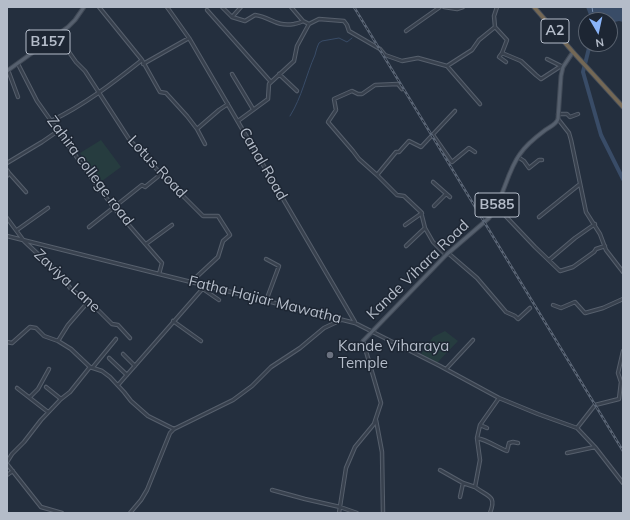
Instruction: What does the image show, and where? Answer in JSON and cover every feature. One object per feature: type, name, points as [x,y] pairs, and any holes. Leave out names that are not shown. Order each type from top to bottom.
[{"type":"highway","name":"A2","points":[[534,7],[590,72],[623,107]]},
{"type":"main road","name":"B157","points":[[8,71],[75,20],[84,7]]},
{"type":"main road","points":[[558,119],[562,67],[574,54]]},
{"type":"main road","name":"Kande Vihara Road","points":[[363,341],[447,254],[489,218],[497,207],[506,178],[518,157],[526,147],[544,131],[557,123],[558,119]]},
{"type":"street","points":[[99,7],[142,60],[160,92],[166,93],[197,129],[205,144]]},
{"type":"street","name":"Canal Road","points":[[167,7],[189,38],[355,323]]},
{"type":"street","points":[[222,7],[232,17],[245,21],[251,16],[259,15],[279,24],[285,25],[300,23],[303,21]]},
{"type":"street","points":[[232,17],[241,7]]},
{"type":"street","points":[[291,7],[303,21],[309,24]]},
{"type":"street","points":[[406,31],[440,7]]},
{"type":"street","points":[[444,7],[457,9],[463,7]]},
{"type":"street","points":[[497,7],[494,16],[495,28],[507,40],[499,57],[506,62]]},
{"type":"street","points":[[207,10],[271,82]]},
{"type":"street","points":[[238,121],[269,97],[268,87],[271,82],[294,61],[298,46],[309,24],[318,19],[344,21],[347,24],[349,31],[380,49],[385,55],[402,61],[418,58],[447,66],[480,104]]},
{"type":"street","points":[[447,66],[472,50],[479,40],[495,28]]},
{"type":"street","name":"Lotus Road","points":[[57,35],[76,62],[85,71],[129,139],[161,174],[204,216],[218,216],[230,235],[224,241],[218,258],[191,282]]},
{"type":"street","points":[[143,64],[189,38]]},
{"type":"street","points":[[502,53],[521,61],[541,79],[562,67]]},
{"type":"street","points":[[547,59],[562,67]]},
{"type":"street","points":[[51,121],[98,93],[142,60]]},
{"type":"street","name":"Zahira college road","points":[[18,64],[37,100],[58,131],[114,208],[162,263],[159,274]]},
{"type":"street","points":[[8,71],[18,97]]},
{"type":"street","points":[[232,74],[253,109]]},
{"type":"street","points":[[279,74],[297,91]]},
{"type":"street","points":[[402,89],[398,84],[375,86],[362,94],[352,91],[334,99],[336,110],[328,122],[354,151],[359,160],[397,194],[404,196],[422,214],[425,228],[434,243],[476,278],[506,312],[518,319],[530,308]]},
{"type":"street","points":[[197,129],[228,104]]},
{"type":"street","points":[[377,175],[396,152],[399,152],[409,141],[421,147],[455,111]]},
{"type":"street","points":[[558,114],[567,114],[570,117],[578,114]]},
{"type":"street","points":[[558,119],[569,133],[581,182],[580,184],[586,212],[595,224],[611,258],[623,272]]},
{"type":"street","points":[[7,163],[58,131]]},
{"type":"street","points":[[432,134],[452,162],[469,148],[475,152]]},
{"type":"street","points":[[518,157],[524,161],[529,168],[538,160],[542,160]]},
{"type":"street","points":[[8,173],[26,192]]},
{"type":"street","points":[[89,227],[142,185],[145,187],[161,174]]},
{"type":"street","points":[[433,182],[450,197]]},
{"type":"street","points":[[540,217],[580,184]]},
{"type":"street","points":[[434,206],[446,194]]},
{"type":"street","points":[[497,207],[560,271],[573,267],[596,249],[605,246]]},
{"type":"street","points":[[17,230],[48,208]]},
{"type":"street","points":[[405,225],[422,214]]},
{"type":"street","name":"Zaviya Lane","points":[[7,218],[24,241],[57,272],[71,289],[112,324],[118,324],[130,338]]},
{"type":"street","points":[[549,260],[575,238],[595,224]]},
{"type":"street","points":[[146,244],[172,225]]},
{"type":"street","points":[[406,246],[425,228]]},
{"type":"street","name":"Fatha Hajiar Mawatha","points":[[7,236],[355,323],[446,369],[499,398],[577,428],[595,447],[623,483]]},
{"type":"street","points":[[266,259],[279,266],[266,301]]},
{"type":"street","points":[[118,385],[173,321],[206,286]]},
{"type":"street","points":[[203,289],[219,300]]},
{"type":"street","points":[[553,306],[561,308],[575,302],[585,313],[603,308],[623,299]]},
{"type":"street","points":[[58,341],[68,325],[88,302]]},
{"type":"street","points":[[130,513],[147,490],[170,433],[174,429],[233,400],[252,386],[271,368],[300,348],[324,328],[341,320]]},
{"type":"street","points":[[173,321],[201,341]]},
{"type":"street","points":[[7,342],[12,343],[30,327],[33,327],[44,336],[58,341],[71,349],[91,367],[106,374],[118,385],[131,401],[148,416],[174,429]]},
{"type":"street","points":[[62,513],[41,508],[7,463],[12,454],[24,442],[48,412],[70,392],[116,340]]},
{"type":"street","points":[[446,369],[473,340]]},
{"type":"street","points":[[339,513],[346,468],[355,447],[371,429],[381,403],[363,341]]},
{"type":"street","points":[[577,428],[595,405],[619,399],[621,382],[618,373],[623,350]]},
{"type":"street","points":[[123,354],[135,366]]},
{"type":"street","points":[[109,358],[127,375]]},
{"type":"street","points":[[30,397],[38,389],[49,369]]},
{"type":"street","points":[[46,387],[61,399]]},
{"type":"street","points":[[17,388],[48,412]]},
{"type":"street","points":[[476,487],[480,460],[477,438],[480,425],[499,398]]},
{"type":"street","points":[[376,419],[382,452],[383,513]]},
{"type":"street","points":[[480,425],[487,428]]},
{"type":"street","points":[[477,438],[507,451],[509,443],[518,443]]},
{"type":"street","points":[[567,453],[595,447]]},
{"type":"street","points":[[440,470],[463,483],[476,487],[483,493],[490,496],[493,499],[493,505],[490,513]]},
{"type":"street","points":[[7,475],[13,471]]},
{"type":"street","points":[[460,497],[463,483]]},
{"type":"street","points":[[272,490],[340,507],[357,513]]},
{"type":"green space","points":[[101,140],[121,167],[102,181],[80,153]]},
{"type":"green space","points":[[445,331],[458,341],[437,363],[421,354],[433,337]]},
{"type":"water","points":[[586,7],[623,7],[623,22],[618,21],[618,12],[588,12]]},
{"type":"waterway","points":[[290,116],[301,94],[319,43],[322,41],[339,38],[347,42],[352,38]]},
{"type":"waterway","points":[[588,52],[583,72],[601,135],[623,179]]},
{"type":"ferry route","points":[[592,7],[593,12]]},
{"type":"railway","points":[[354,7],[623,451]]},
{"type":"place","name":"Kande Viharaya Temple","points":[[330,355]]}]
